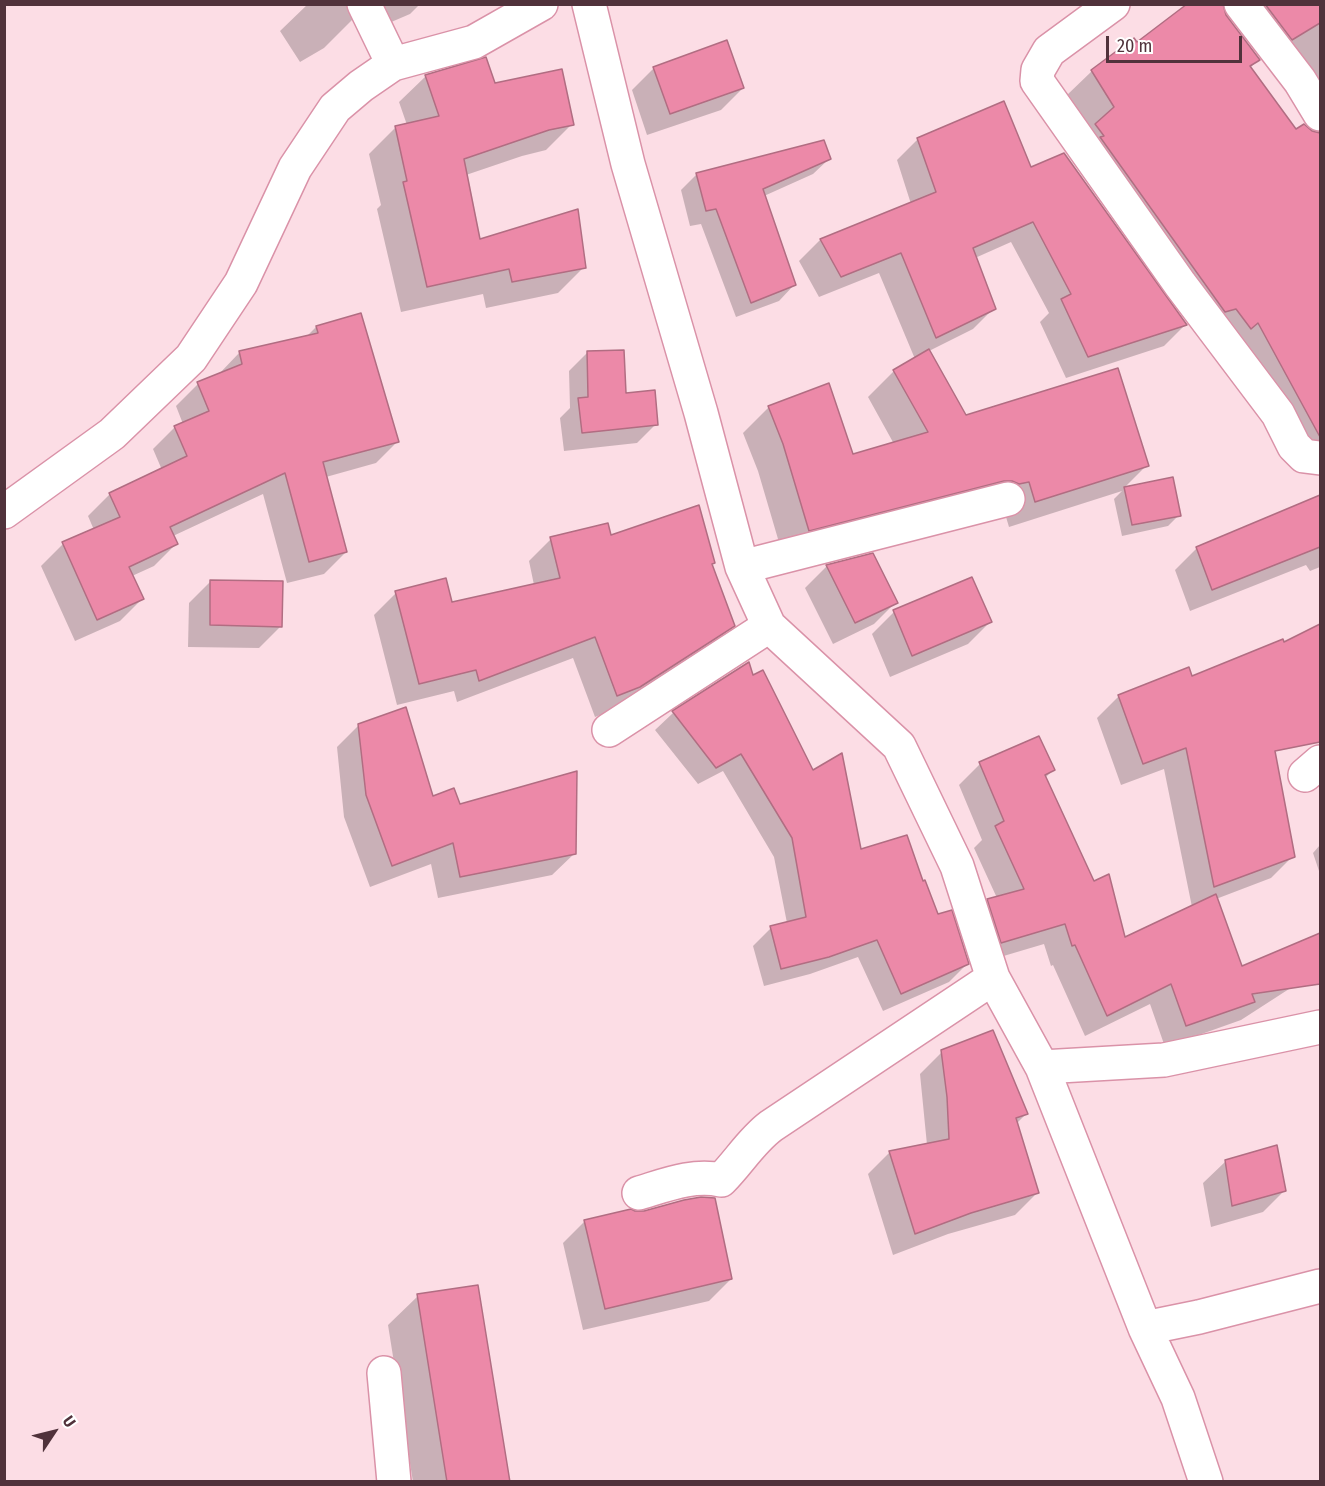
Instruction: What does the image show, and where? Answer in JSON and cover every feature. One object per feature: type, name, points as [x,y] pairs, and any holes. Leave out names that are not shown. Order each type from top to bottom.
[{"type":"street","points":[[364,4],[393,64]]},
{"type":"street","points":[[4,512],[112,434],[191,358],[241,283],[295,168],[335,108],[393,64],[474,42],[541,4]]},
{"type":"street","points":[[589,4],[628,164],[701,413],[742,567],[769,626],[899,746],[957,866],[993,978],[1042,1067],[1145,1328],[1178,1398],[1206,1482]]},
{"type":"street","points":[[1113,4],[1049,51],[1038,70],[1037,81],[1180,284],[1278,414],[1294,446],[1304,456],[1320,458]]},
{"type":"street","points":[[1241,4],[1300,81],[1320,114]]},
{"type":"street","points":[[742,567],[1008,498]]},
{"type":"street","points":[[609,730],[769,626]]},
{"type":"street","points":[[639,1193],[682,1180],[707,1177],[722,1180],[740,1161],[758,1136],[771,1126],[993,978]]},
{"type":"street","points":[[1042,1067],[1164,1060],[1320,1027]]},
{"type":"street","points":[[1145,1328],[1199,1317],[1320,1286]]},
{"type":"street","points":[[384,1373],[394,1482]]},
{"type":"building","points":[[1187,4],[1223,4],[1226,15],[1260,60],[1250,66],[1296,129],[1304,124],[1312,131],[1320,133],[1320,437],[1258,323],[1251,329],[1236,309],[1225,312],[1100,137],[1104,136],[1095,124],[1114,107],[1091,70],[1134,38],[1137,42]]},
{"type":"building","points":[[1265,4],[1320,4],[1320,23],[1292,40]]},
{"type":"building","points":[[727,40],[744,88],[670,114],[653,67]]},
{"type":"building","points":[[486,57],[495,83],[562,69],[574,125],[549,130],[464,159],[480,239],[578,209],[586,268],[512,282],[509,269],[427,287],[403,182],[407,181],[395,126],[439,116],[425,75]]},
{"type":"building","points":[[1004,101],[1031,167],[1064,153],[1187,325],[1088,357],[1061,299],[1071,294],[1033,222],[973,248],[996,309],[936,338],[901,253],[841,277],[820,239],[936,192],[917,138]]},
{"type":"building","points":[[824,140],[831,159],[763,189],[796,285],[751,303],[716,209],[706,211],[696,173]]},
{"type":"building","points":[[361,313],[399,442],[323,462],[347,552],[309,562],[285,473],[170,527],[178,544],[129,567],[144,599],[97,620],[62,542],[120,517],[109,493],[187,456],[174,426],[209,411],[197,382],[242,364],[239,351],[318,333],[316,326]]},
{"type":"building","points":[[929,349],[966,415],[1118,368],[1149,466],[1035,502],[1029,482],[1019,484],[1004,481],[809,531],[783,444],[768,406],[829,383],[853,454],[928,432],[893,370]]},
{"type":"building","points":[[624,350],[626,393],[655,390],[658,425],[582,433],[578,398],[588,397],[587,351]]},
{"type":"building","points":[[1173,477],[1181,516],[1132,525],[1124,487]]},
{"type":"building","points":[[1320,495],[1320,547],[1212,590],[1196,547]]},
{"type":"building","points":[[699,505],[715,563],[712,564],[735,626],[640,687],[617,696],[595,637],[479,681],[476,670],[419,684],[395,591],[446,578],[452,602],[560,578],[550,537],[608,523],[611,535]]},
{"type":"building","points":[[873,553],[898,603],[855,623],[826,565]]},
{"type":"building","points":[[972,577],[992,622],[912,656],[893,610]]},
{"type":"building","points":[[210,580],[283,581],[282,627],[210,625]]},
{"type":"building","points":[[1320,624],[1320,742],[1275,751],[1295,857],[1214,887],[1186,748],[1143,764],[1118,695],[1189,667],[1192,676],[1283,639],[1284,642]]},
{"type":"building","points":[[749,662],[753,675],[763,670],[813,770],[842,753],[861,849],[907,835],[923,881],[925,880],[938,914],[952,910],[969,964],[901,994],[877,940],[829,957],[781,969],[770,926],[806,917],[792,838],[741,754],[716,768],[672,711]]},
{"type":"building","points":[[406,707],[433,796],[454,788],[460,804],[577,771],[576,854],[460,877],[453,843],[392,866],[366,795],[358,724]]},
{"type":"building","points":[[1039,736],[1055,770],[1045,775],[1094,881],[1109,874],[1125,937],[1216,894],[1242,966],[1320,933],[1320,984],[1252,994],[1255,1002],[1186,1026],[1171,984],[1107,1016],[1075,945],[1072,946],[1065,924],[1001,943],[987,899],[1024,889],[995,826],[1004,821],[979,762]]},
{"type":"building","points":[[993,1030],[1028,1114],[1016,1118],[1039,1193],[971,1213],[915,1234],[889,1151],[949,1139],[941,1050]]},
{"type":"building","points":[[1277,1145],[1286,1191],[1232,1206],[1225,1160]]},
{"type":"building","points":[[701,1197],[715,1198],[732,1279],[605,1309],[584,1220],[631,1209],[644,1211]]},
{"type":"building","points":[[478,1285],[510,1482],[447,1482],[417,1294]]}]
